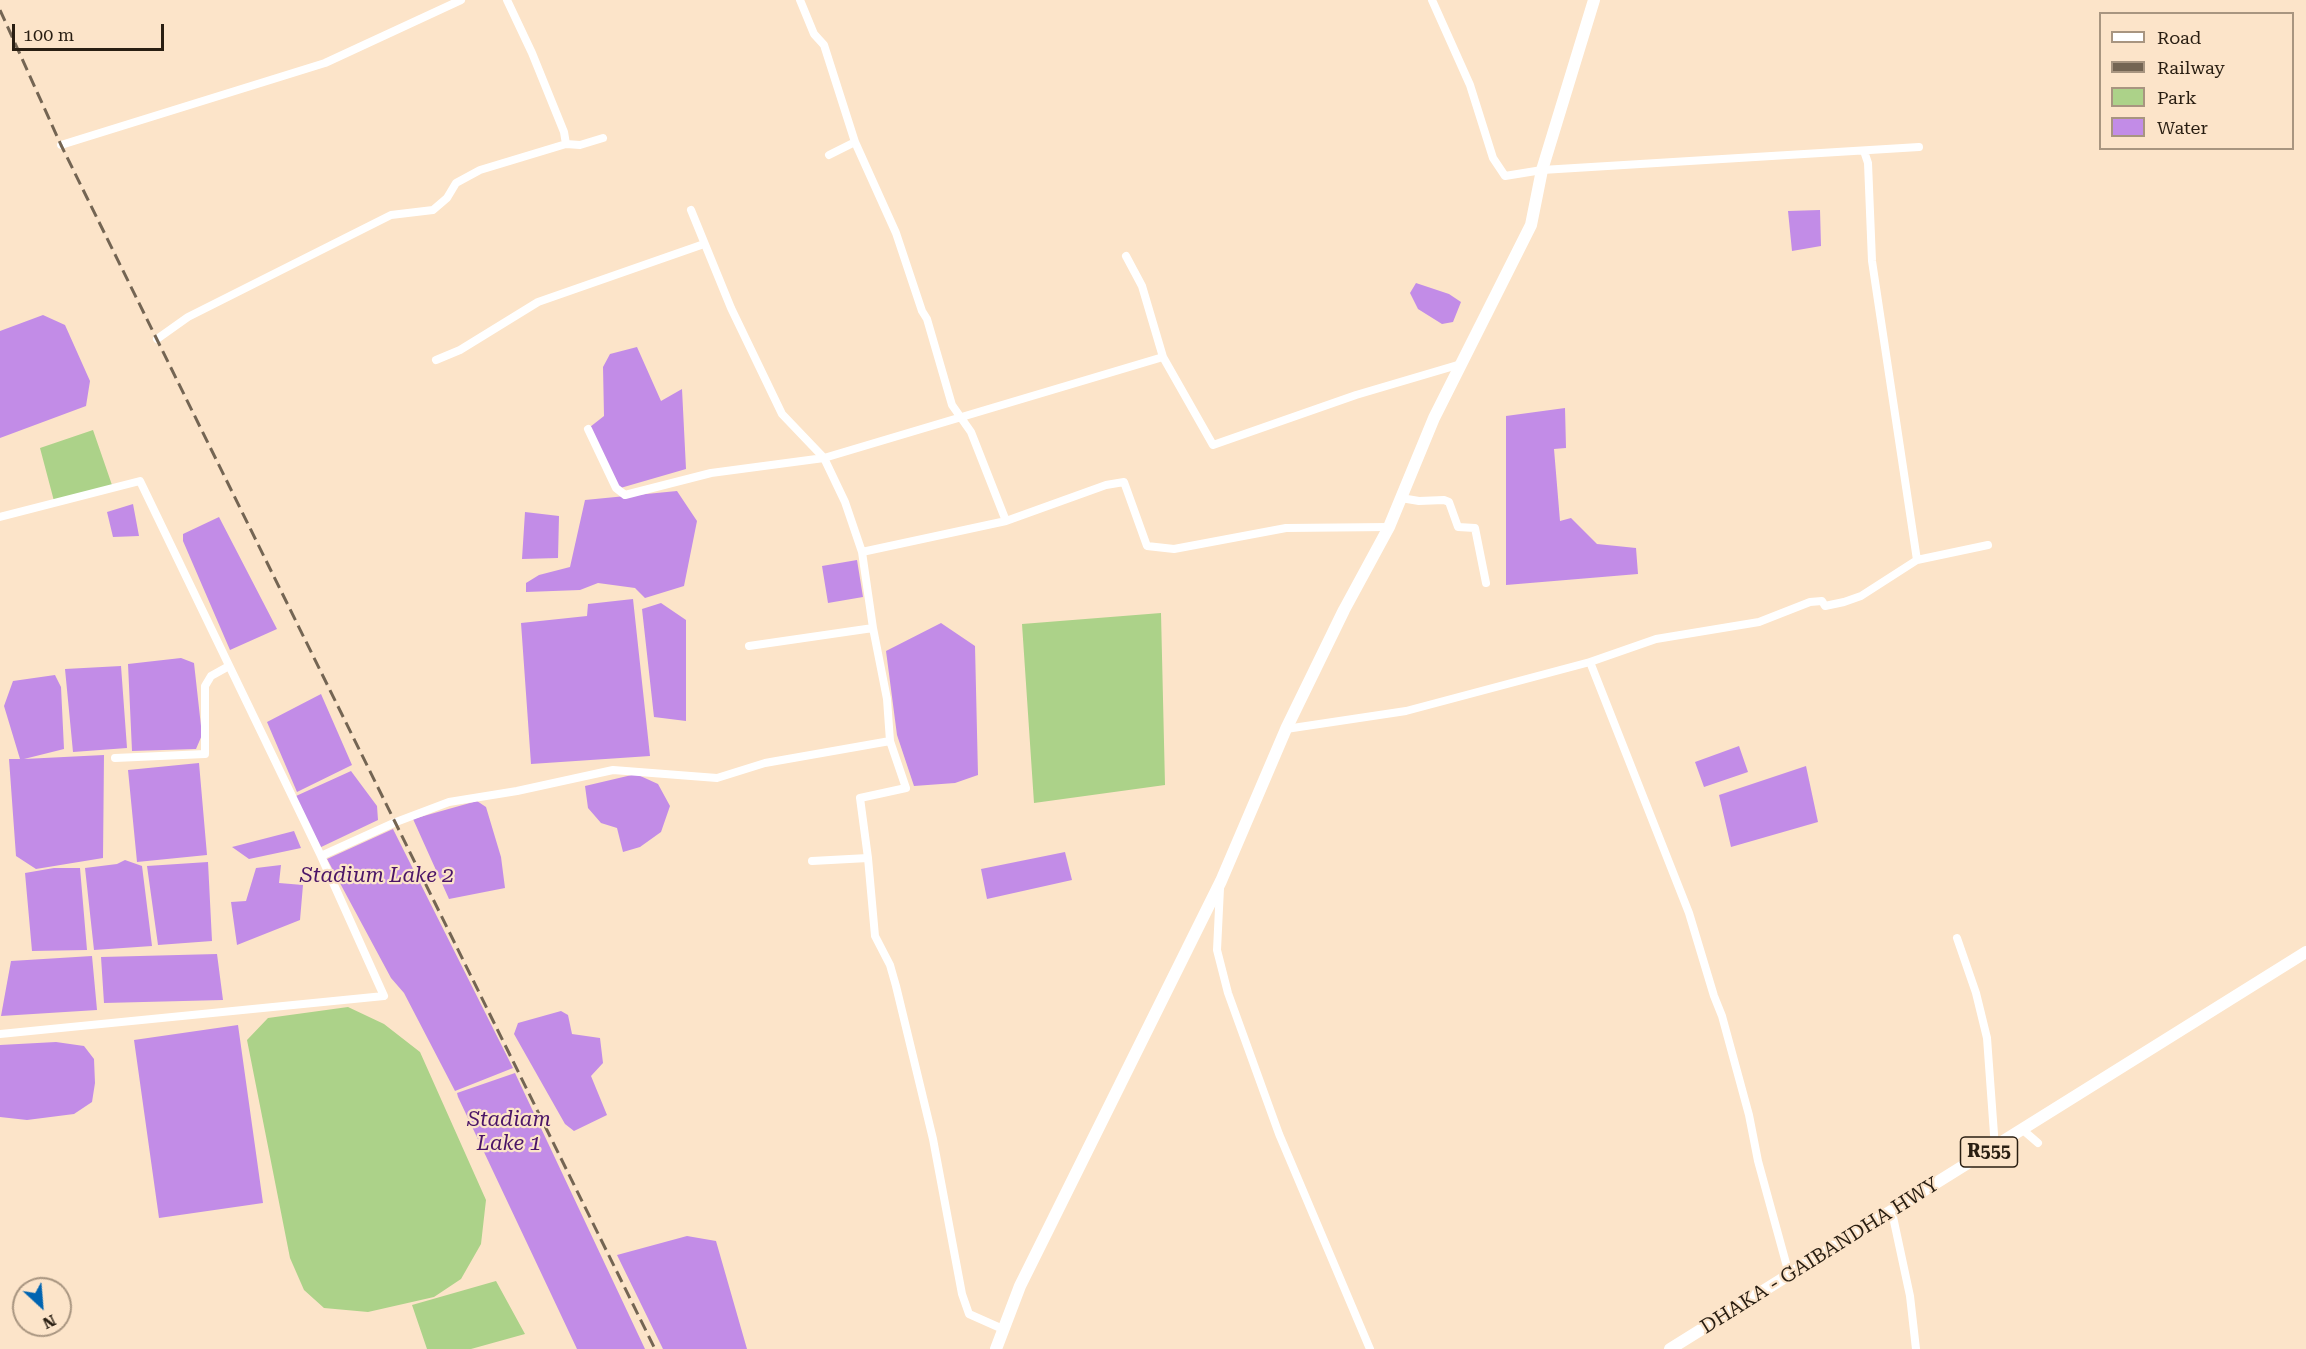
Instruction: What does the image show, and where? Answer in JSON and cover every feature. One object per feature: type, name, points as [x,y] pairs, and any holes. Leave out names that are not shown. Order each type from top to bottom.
[{"type":"main road","points":[[996,1349],[1020,1286],[1221,881],[1286,729],[1344,610],[1389,527],[1434,418],[1531,225],[1542,170],[1594,0]]},
{"type":"main road","name":"DHAKA - GAIBANDHA HWY","points":[[1671,1349],[2306,952]]},
{"type":"street","points":[[61,145],[325,63],[460,0]]},
{"type":"street","points":[[507,0],[532,53],[564,132],[566,144]]},
{"type":"street","points":[[800,0],[814,34],[824,45],[855,142],[896,233],[922,311],[927,319],[952,405],[971,432],[1006,521]]},
{"type":"street","points":[[1432,0],[1470,85],[1493,158],[1505,176],[1542,170],[1919,147]]},
{"type":"street","points":[[157,339],[188,317],[391,215],[433,210],[447,198],[456,183],[480,170],[566,144],[580,144],[603,138]]},
{"type":"street","points":[[829,156],[855,142]]},
{"type":"street","points":[[1864,151],[1868,164],[1872,261],[1917,560]]},
{"type":"street","points":[[691,210],[731,308],[782,414],[824,458],[845,502],[862,552],[873,628],[887,699],[890,741],[906,788],[860,798],[875,936],[890,965],[897,986],[933,1139],[962,1294],[969,1314],[1005,1330]]},
{"type":"street","points":[[436,360],[460,350],[538,302],[704,244]]},
{"type":"street","points":[[1126,256],[1142,286],[1163,357],[1213,446],[1356,395],[1461,364]]},
{"type":"street","points":[[588,429],[616,488],[625,495],[711,473],[824,458],[962,419],[1163,357]]},
{"type":"street","points":[[0,517],[140,481],[321,856],[384,996],[0,1034]]},
{"type":"street","points":[[862,552],[1006,521],[1106,485],[1124,482],[1148,546],[1174,549],[1286,528],[1389,527]]},
{"type":"street","points":[[1401,498],[1449,502],[1458,527],[1475,528],[1486,584]]},
{"type":"street","points":[[1286,729],[1406,711],[1590,662],[1656,639],[1759,622],[1810,602],[1822,601],[1825,606],[1844,602],[1861,596],[1917,560],[1988,545]]},
{"type":"street","points":[[749,646],[873,628]]},
{"type":"street","points":[[1590,662],[1689,913],[1722,1016],[1789,1274]]},
{"type":"street","points":[[115,758],[205,754],[205,686],[211,676],[229,666]]},
{"type":"street","points":[[321,856],[396,822],[448,802],[517,791],[613,770],[717,778],[765,763],[890,741]]},
{"type":"street","points":[[813,861],[868,858]]},
{"type":"street","points":[[1221,881],[1217,950],[1228,993],[1280,1134],[1370,1349]]},
{"type":"street","points":[[1956,938],[1976,993],[1987,1038],[1995,1148]]},
{"type":"street","points":[[2023,1130],[2038,1143]]},
{"type":"street","points":[[1892,1212],[1910,1296],[1916,1349]]},
{"type":"green space","points":[[93,430],[112,485],[54,501],[40,448]]},
{"type":"green space","points":[[1161,613],[1165,785],[1034,803],[1022,624]]},
{"type":"green space","points":[[348,1007],[384,1024],[420,1052],[486,1200],[481,1244],[461,1279],[434,1297],[368,1312],[324,1308],[304,1290],[290,1258],[247,1040],[268,1018]]},
{"type":"green space","points":[[496,1281],[525,1334],[471,1349],[427,1349],[412,1305]]},
{"type":"water","points":[[1820,210],[1821,246],[1792,251],[1788,211]]},
{"type":"water","points":[[1416,283],[1449,294],[1461,302],[1453,322],[1442,324],[1418,309],[1410,293]]},
{"type":"water","points":[[43,315],[65,325],[90,381],[86,406],[0,438],[0,331]]},
{"type":"water","points":[[637,347],[661,401],[682,389],[686,469],[617,489],[590,427],[604,416],[603,367],[610,354]]},
{"type":"water","points":[[1565,408],[1566,448],[1554,449],[1560,521],[1571,518],[1597,544],[1636,548],[1638,574],[1506,585],[1506,416]]},
{"type":"water","points":[[677,491],[697,521],[684,586],[645,598],[635,588],[598,583],[580,590],[526,592],[526,583],[539,575],[570,567],[585,500]]},
{"type":"water","points":[[133,504],[139,536],[113,537],[107,512]]},
{"type":"water","points":[[525,512],[559,516],[558,558],[522,559]]},
{"type":"water","points":[[219,517],[277,629],[230,650],[183,541],[183,534]]},
{"type":"water","points":[[857,560],[863,597],[828,603],[822,566]]},
{"type":"water","points":[[633,599],[650,756],[531,764],[521,623],[587,616],[588,604]]},
{"type":"water","points":[[661,603],[686,620],[686,721],[654,717],[642,609]]},
{"type":"water","points":[[941,623],[975,646],[978,775],[955,783],[914,786],[897,735],[886,651]]},
{"type":"water","points":[[181,658],[194,663],[202,735],[196,749],[132,751],[128,664]]},
{"type":"water","points":[[121,666],[127,748],[73,752],[65,669]]},
{"type":"water","points":[[55,675],[61,687],[64,749],[24,759],[104,755],[103,858],[36,869],[16,856],[9,759],[20,759],[4,706],[13,681]]},
{"type":"water","points":[[321,694],[352,765],[297,792],[267,722]]},
{"type":"water","points":[[1739,746],[1748,772],[1704,787],[1695,762]]},
{"type":"water","points":[[199,763],[207,855],[137,862],[128,770]]},
{"type":"water","points":[[1806,766],[1818,822],[1731,847],[1719,795]]},
{"type":"water","points":[[351,771],[377,806],[378,820],[317,849],[296,796]]},
{"type":"water","points":[[636,774],[658,784],[670,806],[661,832],[640,847],[623,852],[617,828],[601,823],[588,808],[585,786]]},
{"type":"water","points":[[477,801],[486,807],[501,857],[505,888],[449,899],[413,819]]},
{"type":"water","name":"Stadium Lake 2","points":[[393,829],[513,1068],[455,1091],[404,993],[391,978],[327,859]]},
{"type":"water","points":[[294,831],[301,848],[249,859],[232,847]]},
{"type":"water","points":[[1065,852],[1072,880],[987,899],[981,869]]},
{"type":"water","points":[[125,860],[142,866],[152,946],[94,950],[85,868],[117,864]]},
{"type":"water","points":[[208,862],[212,941],[158,945],[147,866]]},
{"type":"water","points":[[281,865],[279,883],[303,885],[300,920],[237,945],[231,902],[246,901],[256,868]]},
{"type":"water","points":[[54,868],[80,868],[87,950],[32,951],[25,873]]},
{"type":"water","points":[[217,954],[223,1000],[104,1003],[101,957]]},
{"type":"water","points":[[92,956],[97,1010],[1,1016],[11,961]]},
{"type":"water","points":[[561,1011],[568,1015],[572,1034],[600,1038],[603,1063],[591,1076],[607,1115],[574,1131],[565,1124],[514,1034],[518,1023]]},
{"type":"water","points":[[238,1025],[263,1203],[159,1218],[134,1040]]},
{"type":"water","points":[[56,1042],[84,1046],[94,1059],[95,1083],[92,1102],[74,1114],[27,1120],[0,1117],[0,1045]]},
{"type":"water","name":"Stadiam Lake 1","points":[[515,1073],[645,1349],[577,1349],[458,1097],[457,1093]]},
{"type":"water","points":[[687,1236],[716,1241],[747,1349],[663,1349],[617,1255]]},
{"type":"railway","points":[[0,10],[61,145],[655,1349]]}]
